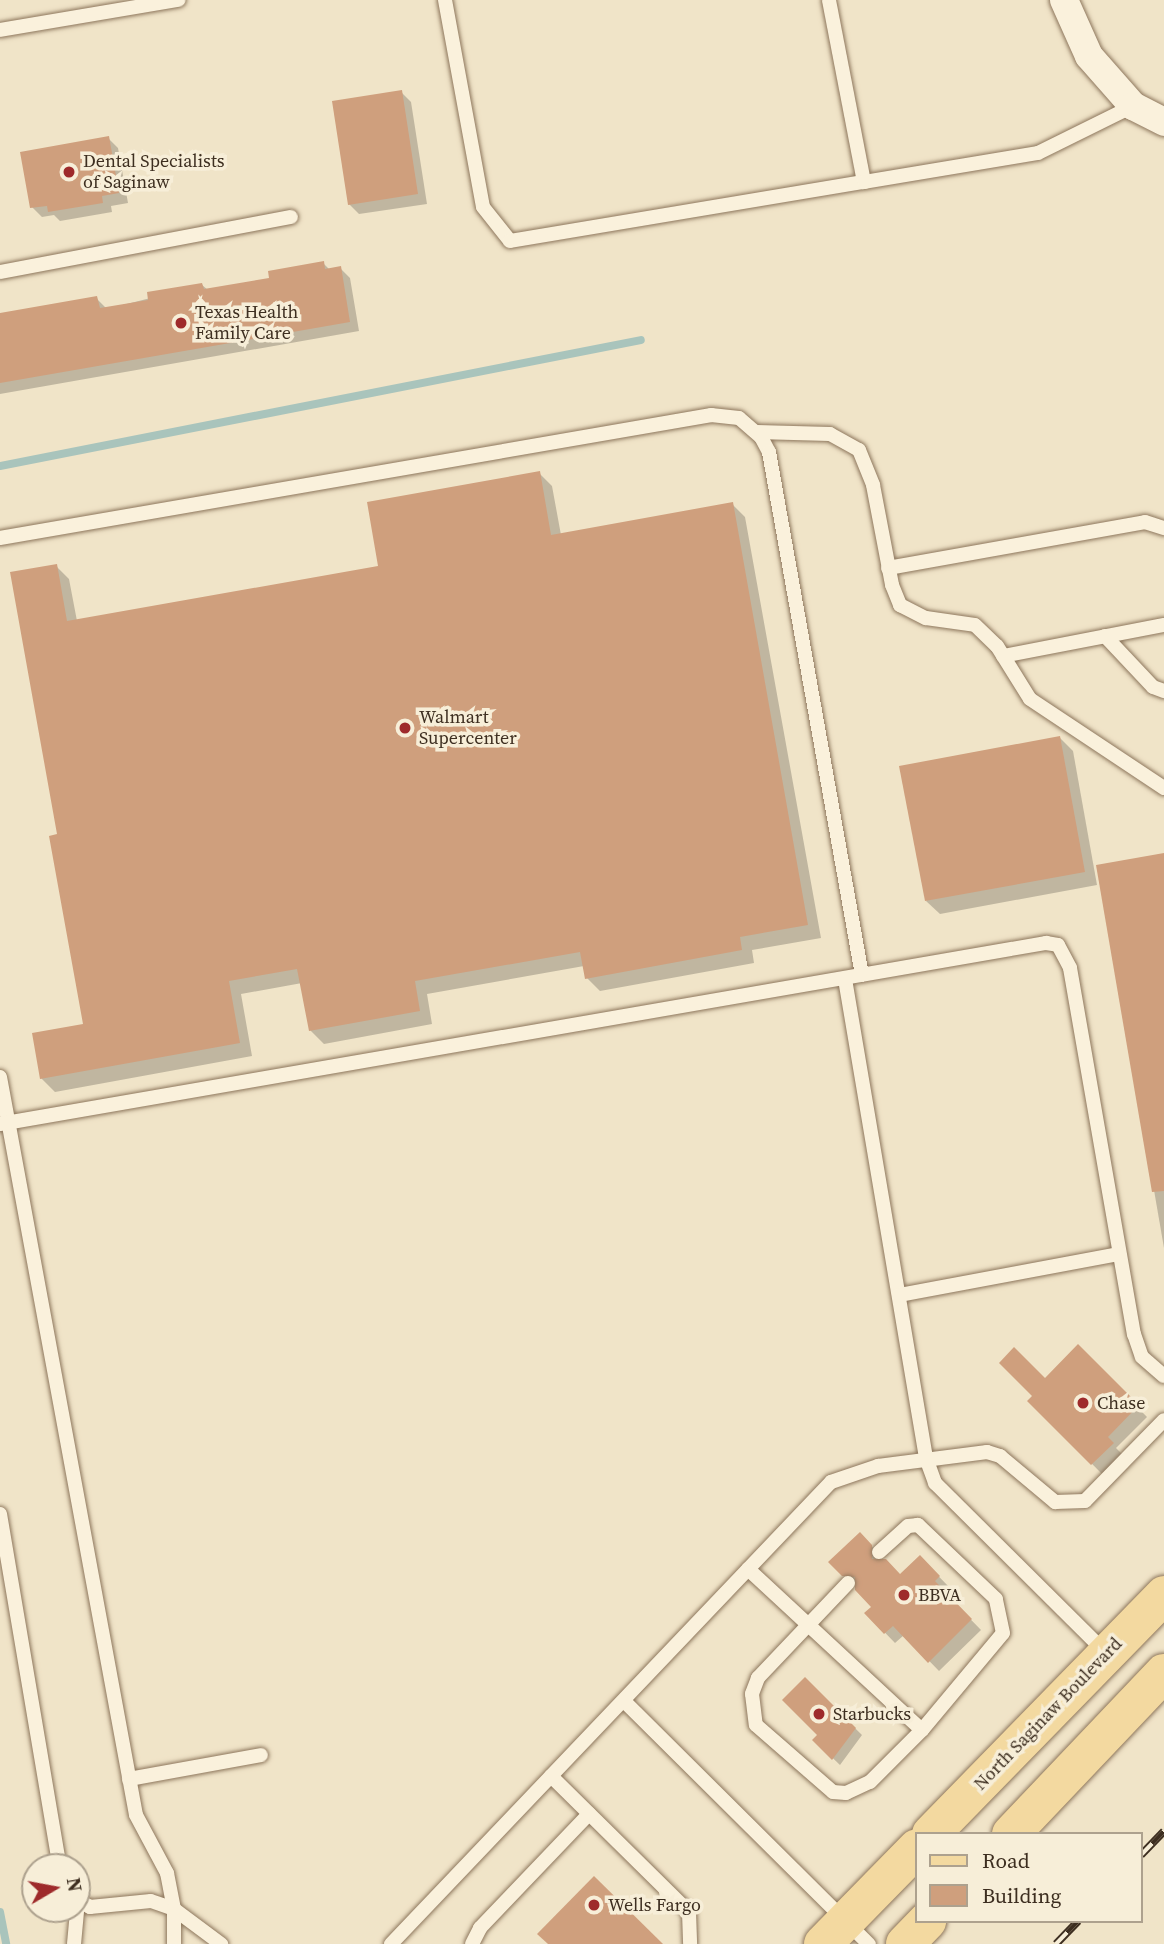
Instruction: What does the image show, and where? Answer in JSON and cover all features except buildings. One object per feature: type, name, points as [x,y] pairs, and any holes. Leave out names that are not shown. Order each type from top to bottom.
[{"type":"main road","name":"North Saginaw Boulevard","points":[[933,1832],[1164,1595]]},
{"type":"main road","points":[[1012,1832],[1164,1673]]},
{"type":"main road","points":[[846,1936],[916,1849]]},
{"type":"main road","points":[[905,1944],[925,1923]]},
{"type":"street","points":[[1064,0],[1089,56],[1133,106],[1164,122]]},
{"type":"lane","points":[[0,30],[178,0]]},
{"type":"lane","points":[[445,0],[483,206],[510,241],[1038,153],[1133,106]]},
{"type":"lane","points":[[830,0],[864,182]]},
{"type":"lane","points":[[0,271],[291,217]]},
{"type":"lane","points":[[0,538],[711,415],[739,418],[757,432],[768,452],[862,975]]},
{"type":"lane","points":[[757,432],[830,434],[859,450],[873,485],[888,568],[900,605],[926,618],[975,625],[1003,656],[1030,699],[1164,788]]},
{"type":"lane","points":[[888,568],[1146,522],[1164,528]]},
{"type":"lane","points":[[1003,656],[1164,625]]},
{"type":"lane","points":[[1105,636],[1153,687],[1164,691]]},
{"type":"lane","points":[[4,1123],[862,975],[1058,945],[1070,968],[1133,1334],[1143,1357],[1164,1376]]},
{"type":"lane","points":[[845,979],[926,1458],[945,1496],[1107,1654]]},
{"type":"lane","points":[[0,1077],[4,1123],[136,1815],[162,1859],[174,1909],[174,1944]]},
{"type":"lane","points":[[898,1295],[1119,1254]]},
{"type":"lane","points":[[391,1944],[831,1482],[853,1471],[926,1458],[987,1452],[1000,1456],[1055,1502],[1085,1501],[1164,1419]]},
{"type":"lane","points":[[0,1514],[58,1853]]},
{"type":"lane","points":[[848,1583],[808,1621],[758,1678],[751,1709],[756,1725],[833,1792],[846,1793],[870,1782],[922,1730],[998,1644],[1003,1633],[996,1599],[918,1525],[908,1526],[879,1552]]},
{"type":"lane","points":[[748,1569],[808,1621],[922,1730]]},
{"type":"lane","points":[[624,1701],[846,1936]]},
{"type":"lane","points":[[129,1779],[261,1755]]},
{"type":"lane","points":[[551,1776],[689,1912],[690,1944]]},
{"type":"lane","points":[[472,1944],[480,1928],[589,1814]]},
{"type":"lane","points":[[91,1906],[151,1901],[174,1909],[221,1944]]},
{"type":"lane","points":[[74,1944],[75,1923]]},
{"type":"waterway","points":[[0,466],[641,340]]},
{"type":"waterway","points":[[0,1912],[6,1944]]},
{"type":"railway","points":[[1143,1853],[1164,1831]]},
{"type":"railway","points":[[1056,1944],[1076,1923]]},
{"type":"place","name":"Dental Specialists of Saginaw","points":[[69,172]]},
{"type":"place","name":"Texas Health Family Care","points":[[181,323]]},
{"type":"place","name":"Walmart Supercenter","points":[[405,728]]},
{"type":"place","name":"Chase","points":[[1083,1403]]},
{"type":"place","name":"BBVA","points":[[904,1595]]},
{"type":"place","name":"Starbucks","points":[[819,1714]]},
{"type":"place","name":"Wells Fargo","points":[[594,1905]]}]
